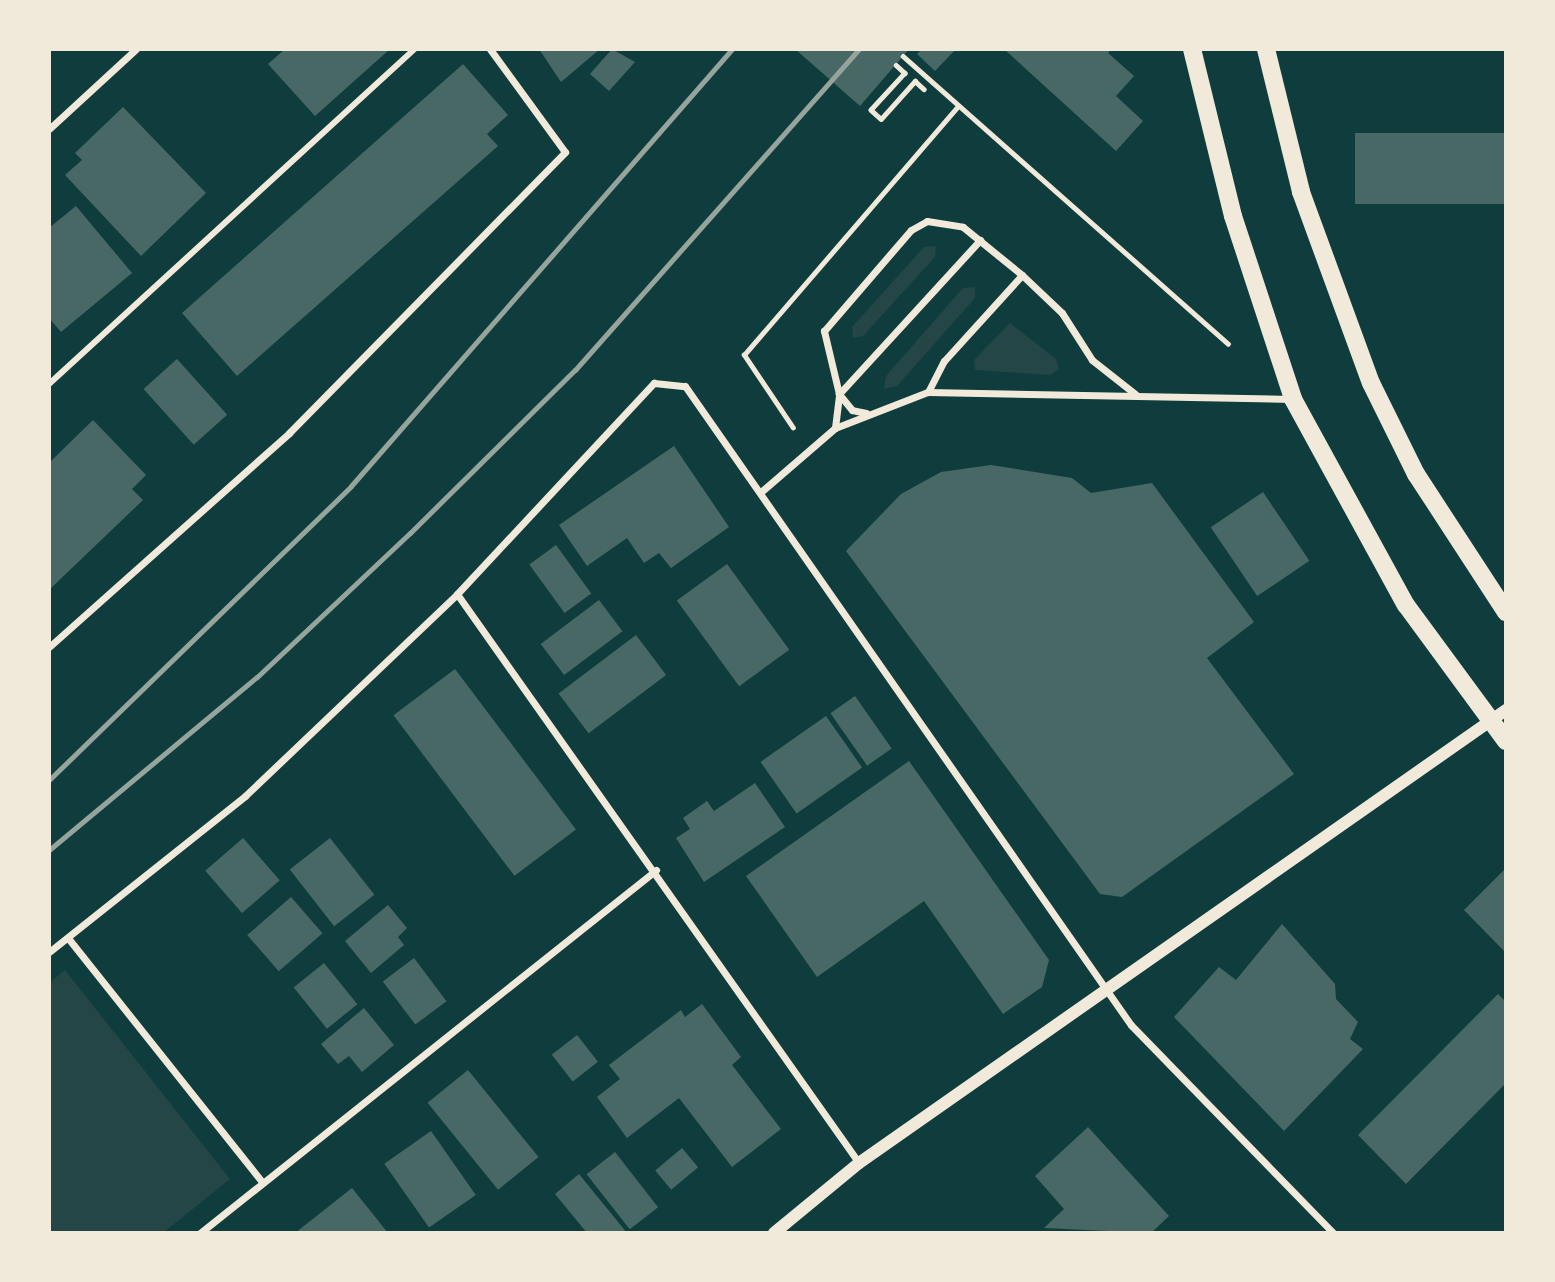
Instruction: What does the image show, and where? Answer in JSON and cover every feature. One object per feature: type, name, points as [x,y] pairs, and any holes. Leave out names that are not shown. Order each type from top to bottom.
[{"type":"main road","points":[[1192,49],[1233,216],[1293,399],[1406,605],[1506,741]]},
{"type":"main road","points":[[1266,49],[1301,192],[1371,383],[1416,474],[1506,612]]},
{"type":"street","points":[[49,129],[136,49]]},
{"type":"street","points":[[49,384],[415,49]]},
{"type":"street","points":[[49,647],[289,433],[565,152],[490,49]]},
{"type":"street","points":[[835,428],[838,394],[824,331],[911,230],[943,221],[979,240],[1022,275],[1062,313],[1092,360],[1135,394]]},
{"type":"street","points":[[838,394],[979,240]]},
{"type":"street","points":[[928,393],[944,362],[1022,275]]},
{"type":"street","points":[[49,952],[245,796],[457,594],[654,383],[685,386],[762,491],[1131,1026],[1333,1233]]},
{"type":"street","points":[[762,491],[835,428],[928,393],[1135,394],[1293,399]]},
{"type":"street","points":[[838,394],[852,410],[869,413]]},
{"type":"street","points":[[457,594],[656,870],[859,1163]]},
{"type":"street","points":[[774,1233],[859,1163],[1492,725],[1506,710]]},
{"type":"street","points":[[200,1233],[656,870]]},
{"type":"street","points":[[68,938],[262,1182]]},
{"type":"path","points":[[903,57],[1228,344]]},
{"type":"path","points":[[896,65],[905,73],[871,110],[881,119],[915,81],[924,89]]},
{"type":"path","points":[[793,428],[744,355],[958,106]]},
{"type":"shaded area","points":[[936,246],[935,257],[863,336],[853,338],[852,327],[924,247]]},
{"type":"shaded area","points":[[975,287],[975,298],[897,386],[884,389],[886,376],[963,288]]},
{"type":"shaded area","points":[[1010,323],[1056,359],[1059,369],[1050,375],[975,370],[974,360]]},
{"type":"shaded area","points":[[65,970],[230,1179],[163,1233],[49,1233],[49,983]]},
{"type":"building","points":[[285,49],[390,49],[315,116],[268,64]]},
{"type":"building","points":[[539,49],[600,49],[561,82]]},
{"type":"building","points":[[612,49],[635,62],[609,91],[590,74]]},
{"type":"building","points":[[795,49],[909,49],[860,106]]},
{"type":"building","points":[[922,49],[956,49],[935,71],[917,54]]},
{"type":"building","points":[[1004,49],[1112,49],[1108,53],[1134,76],[1116,96],[1143,121],[1116,151]]},
{"type":"building","points":[[463,64],[508,115],[487,134],[498,146],[237,376],[182,313]]},
{"type":"building","points":[[123,107],[206,193],[141,256],[65,175],[82,160],[75,153]]},
{"type":"building","points":[[1355,133],[1506,133],[1506,204],[1355,204]]},
{"type":"building","points":[[76,206],[132,273],[61,332],[49,318],[49,228]]},
{"type":"building","points":[[177,359],[227,415],[194,445],[144,389]]},
{"type":"building","points":[[93,420],[146,475],[132,489],[143,500],[49,590],[49,463]]},
{"type":"building","points":[[674,446],[729,527],[671,568],[659,553],[644,563],[627,538],[587,566],[559,525]]},
{"type":"building","points":[[991,465],[1072,478],[1091,493],[1152,483],[1254,622],[1207,658],[1294,774],[1122,897],[1100,894],[846,551],[901,494],[941,472]]},
{"type":"building","points":[[1263,492],[1309,561],[1257,596],[1211,527]]},
{"type":"building","points":[[556,545],[591,594],[565,613],[529,564]]},
{"type":"building","points":[[727,564],[789,650],[739,686],[677,600]]},
{"type":"building","points":[[599,600],[622,631],[564,675],[541,644]]},
{"type":"building","points":[[636,635],[666,675],[589,733],[559,693]]},
{"type":"building","points":[[455,669],[576,830],[514,876],[394,715]]},
{"type":"building","points":[[855,696],[892,748],[867,766],[830,713]]},
{"type":"building","points":[[826,716],[862,768],[797,813],[760,762]]},
{"type":"building","points":[[909,761],[1049,960],[1042,987],[1003,1014],[924,901],[817,977],[746,876]]},
{"type":"building","points":[[755,783],[785,827],[704,882],[676,838],[690,829],[683,818],[707,801],[714,811]]},
{"type":"building","points":[[243,838],[280,880],[242,913],[205,871]]},
{"type":"building","points":[[330,838],[374,895],[334,926],[290,869]]},
{"type":"building","points":[[1506,868],[1506,953],[1464,910]]},
{"type":"building","points":[[291,897],[322,933],[279,971],[247,935]]},
{"type":"building","points":[[388,905],[407,928],[398,937],[404,945],[371,973],[345,941]]},
{"type":"building","points":[[1282,924],[1335,984],[1336,999],[1358,1022],[1350,1039],[1363,1049],[1284,1131],[1174,1017],[1219,967],[1236,980]]},
{"type":"building","points":[[414,958],[446,1001],[415,1025],[383,981]]},
{"type":"building","points":[[324,963],[357,1004],[327,1029],[294,988]]},
{"type":"building","points":[[1498,994],[1506,1002],[1506,1083],[1406,1184],[1358,1135]]},
{"type":"building","points":[[702,1004],[741,1057],[732,1065],[781,1129],[732,1167],[679,1098],[627,1138],[597,1097],[620,1079],[609,1065],[681,1010],[685,1017]]},
{"type":"building","points":[[364,1008],[394,1045],[362,1072],[349,1056],[338,1064],[321,1044]]},
{"type":"building","points":[[577,1035],[598,1062],[573,1081],[552,1055]]},
{"type":"building","points":[[468,1070],[538,1157],[498,1190],[428,1103]]},
{"type":"building","points":[[1088,1127],[1169,1216],[1151,1233],[1044,1228],[1064,1209],[1035,1176]]},
{"type":"building","points":[[431,1131],[476,1195],[429,1228],[384,1164]]},
{"type":"building","points":[[682,1148],[698,1167],[671,1190],[655,1170]]},
{"type":"building","points":[[615,1152],[658,1207],[630,1229],[587,1174]]},
{"type":"building","points":[[579,1174],[627,1233],[587,1233],[555,1194]]},
{"type":"building","points":[[352,1188],[388,1233],[295,1233]]},
{"type":"railway","points":[[49,780],[351,486],[732,49]]},
{"type":"railway","points":[[49,850],[257,677],[410,533],[575,370],[859,49]]}]
